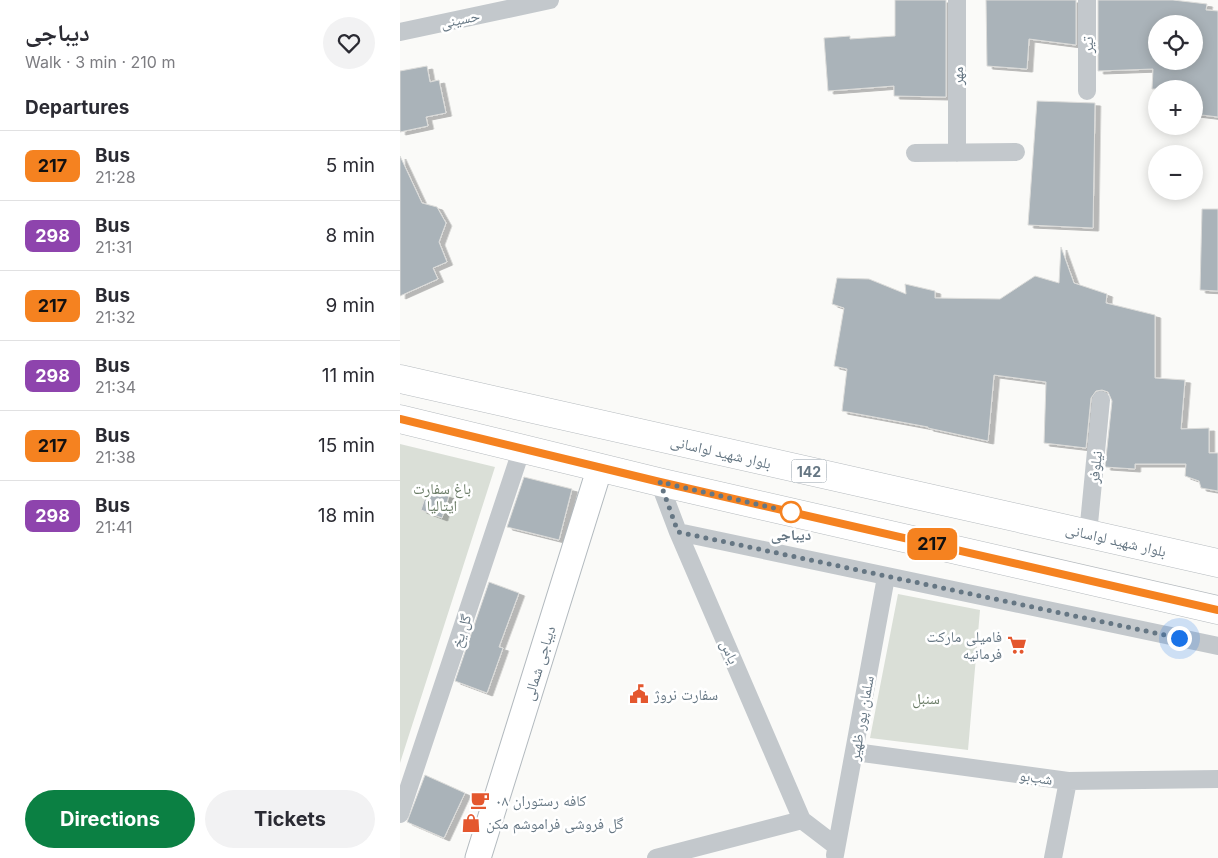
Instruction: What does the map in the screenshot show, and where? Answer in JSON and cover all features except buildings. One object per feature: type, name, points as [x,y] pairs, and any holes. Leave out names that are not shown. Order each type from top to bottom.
[{"type":"main road","name":"بلوار شهید لواسانی","points":[[400,380],[1218,563]]},
{"type":"main road","points":[[400,419],[660,482],[1218,610]]},
{"type":"main road","name":"دیباجی شمالی","points":[[478,858],[600,467]]},
{"type":"street","name":"حسینی","points":[[400,32],[485,7],[550,0]]},
{"type":"street","name":"مهر","points":[[957,0],[957,152]]},
{"type":"street","name":"تیر","points":[[1087,0],[1087,91]]},
{"type":"street","points":[[915,153],[1016,152]]},
{"type":"street","name":"نیلوفر","points":[[1088,534],[1101,400]]},
{"type":"street","name":"گل یخ","points":[[400,814],[522,448]]},
{"type":"street","name":"یاس","points":[[660,482],[678,532],[802,820],[835,852]]},
{"type":"street","points":[[678,532],[1218,646]]},
{"type":"street","name":"سلمان پور ظهیر","points":[[835,852],[886,577]]},
{"type":"street","name":"شب‌بو","points":[[855,752],[1068,781],[1218,778]]},
{"type":"street","points":[[1053,858],[1068,781]]},
{"type":"street","points":[[656,858],[802,820]]},
{"type":"green space","name":"باغ سفارت ایتالیا","points":[[400,444],[495,467],[400,763]]},
{"type":"green space","name":"سنبل","points":[[898,594],[980,610],[968,750],[870,738]]},
{"type":"bus line","name":"217","points":[[400,419],[660,482],[1218,610]]},
{"type":"place","name":"دیباجی","points":[[791,512]]},
{"type":"place","name":"فامیلی مارکت فرمانیه","points":[[1017,645]]},
{"type":"place","name":"سفارت نروژ","points":[[639,694]]},
{"type":"place","name":"کافه رستوران ٠٨","points":[[480,800]]},
{"type":"place","name":"گل فروشی فراموشم مکن","points":[[471,823]]},
{"type":"route","points":[[791,512],[660,482],[678,532],[1179,638]]}]
